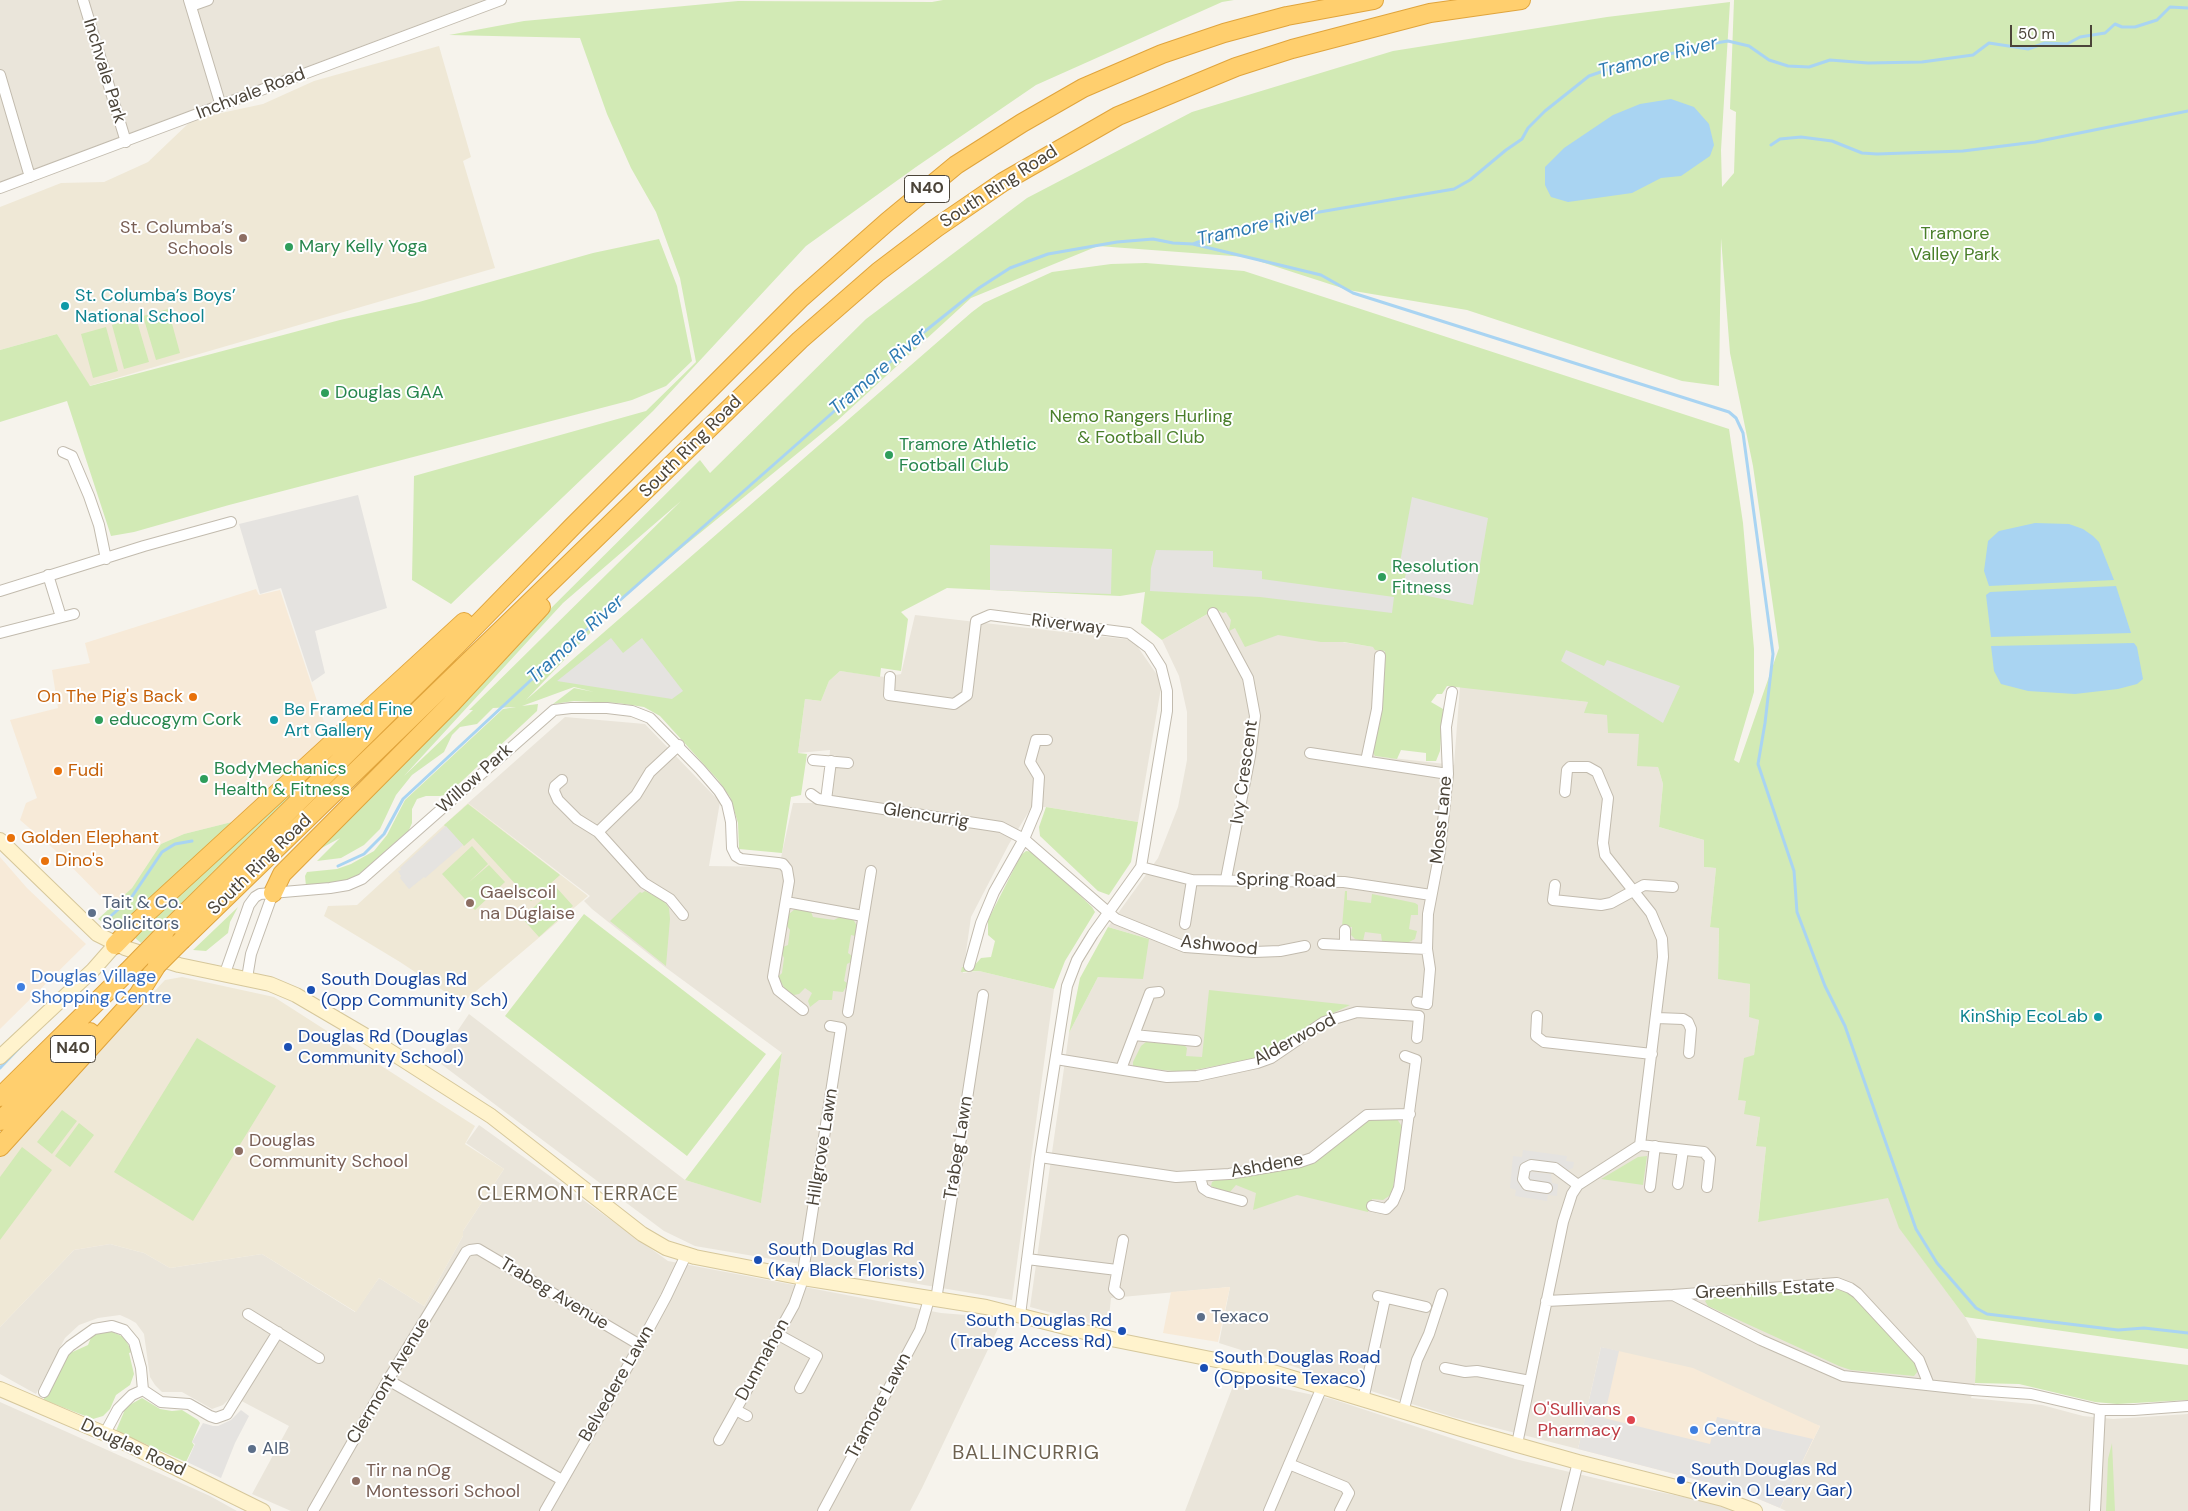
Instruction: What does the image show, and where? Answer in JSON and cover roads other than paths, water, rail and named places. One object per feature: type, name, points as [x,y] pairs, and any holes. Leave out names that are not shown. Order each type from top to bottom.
[{"type":"highway","name":"South Ring Road","points":[[0,1097],[450,652],[572,527],[802,298],[887,222],[956,165],[1022,123],[1083,88],[1162,54],[1224,33],[1287,16],[1374,0]]},
{"type":"highway","name":"South Ring Road","points":[[0,1121],[151,974],[182,940],[613,524],[800,340],[878,272],[936,228],[1003,182],[1052,152],[1118,116],[1236,67],[1292,49],[1430,13],[1521,0]]},
{"type":"highway","points":[[273,893],[282,874],[385,772],[515,637],[613,524]]},
{"type":"highway","points":[[115,945],[137,922],[460,626],[572,527]]},
{"type":"highway","points":[[0,1147],[138,995],[151,974]]},
{"type":"main road","points":[[0,840],[85,923],[115,945],[178,965],[248,978],[289,991],[382,1046],[491,1116],[647,1238],[666,1248],[686,1255],[803,1278],[1020,1315],[1116,1340],[1266,1370],[1578,1462],[1723,1499],[1750,1510]]},
{"type":"main road","points":[[0,1057],[93,970],[115,945]]},
{"type":"main road","name":"Douglas Road","points":[[0,1389],[105,1433],[264,1511]]},
{"type":"street","name":"Inchvale Park","points":[[83,0],[126,142]]},
{"type":"street","points":[[208,0],[190,3],[221,106]]},
{"type":"street","name":"Inchvale Road","points":[[0,188],[501,0]]},
{"type":"street","points":[[0,75],[30,177]]},
{"type":"street","points":[[63,452],[72,456],[90,496],[106,558]]},
{"type":"street","points":[[0,591],[127,551],[232,522]]},
{"type":"street","points":[[48,576],[61,618]]},
{"type":"street","name":"Ivy Crescent","points":[[1213,613],[1248,678],[1255,716],[1248,765],[1226,879]]},
{"type":"street","points":[[0,633],[74,614]]},
{"type":"street","name":"Riverway","points":[[890,677],[889,695],[954,704],[967,695],[976,621],[990,615],[1129,633],[1149,648],[1161,667],[1167,691],[1167,711],[1141,867]]},
{"type":"street","points":[[1366,761],[1377,709],[1380,656]]},
{"type":"street","name":"Moss Lane","points":[[1418,1002],[1428,1004],[1430,969],[1427,949],[1431,895],[1440,852],[1448,774],[1446,727],[1452,692]]},
{"type":"street","name":"Willow Park","points":[[225,973],[249,905],[260,894],[330,888],[348,885],[362,879],[554,710],[607,708],[642,713],[658,724],[679,745],[724,798],[731,819],[732,848],[734,853],[741,859],[783,864],[787,869],[789,881],[786,902]]},
{"type":"street","points":[[969,966],[981,923],[994,892],[1024,839],[1037,808],[1038,777],[1030,762],[1036,740],[1047,740]]},
{"type":"street","points":[[598,832],[636,795],[650,772],[679,745]]},
{"type":"street","points":[[1310,754],[1448,774]]},
{"type":"street","points":[[813,760],[848,763]]},
{"type":"street","points":[[826,800],[831,761]]},
{"type":"street","points":[[1565,792],[1567,770],[1570,767],[1588,767],[1597,772],[1608,798],[1603,843],[1605,855],[1651,913],[1662,939],[1663,957],[1657,1018],[1640,1145]]},
{"type":"street","points":[[562,780],[555,786],[554,791],[558,800],[577,819],[598,832],[644,883],[670,899],[683,915]]},
{"type":"street","name":"Glencurrig","points":[[811,794],[818,800],[1001,828],[1024,839],[1108,913]]},
{"type":"street","points":[[1020,1315],[1040,1157],[1065,996],[1070,976],[1084,949],[1141,867]]},
{"type":"street","name":"Spring Road","points":[[1141,867],[1192,880],[1344,882],[1431,895]]},
{"type":"street","points":[[848,1012],[871,870]]},
{"type":"street","points":[[1185,924],[1192,880]]},
{"type":"street","points":[[1555,885],[1553,900],[1591,904],[1611,903],[1644,885],[1673,887]]},
{"type":"street","points":[[248,978],[251,954],[273,893]]},
{"type":"street","points":[[803,1010],[781,992],[773,977],[786,902],[863,916]]},
{"type":"street","name":"Ashwood","points":[[1108,913],[1124,924],[1185,946],[1254,952],[1280,951],[1305,946]]},
{"type":"street","points":[[1344,930],[1345,945]]},
{"type":"street","points":[[1323,944],[1427,949]]},
{"type":"street","points":[[1121,1069],[1150,993],[1159,992]]},
{"type":"street","name":"Trabeg Lawn","points":[[933,1300],[983,996]]},
{"type":"street","name":"Alderwood","points":[[1056,1059],[1167,1076],[1197,1076],[1226,1071],[1271,1058],[1324,1022],[1357,1012],[1419,1016],[1417,1038]]},
{"type":"street","points":[[1537,1016],[1536,1036],[1544,1042],[1652,1054]]},
{"type":"street","points":[[1657,1018],[1684,1019],[1688,1022],[1691,1029],[1689,1053]]},
{"type":"street","name":"Hillgrove Lawn","points":[[803,1278],[841,1028],[830,1026]]},
{"type":"street","points":[[1134,1035],[1196,1041]]},
{"type":"street","points":[[1372,1206],[1386,1209],[1397,1196],[1410,1114],[1416,1060],[1405,1056]]},
{"type":"street","name":"Ashdene","points":[[1040,1157],[1173,1176],[1200,1177],[1305,1161],[1319,1154],[1367,1115],[1410,1114]]},
{"type":"street","points":[[1518,1444],[1559,1241],[1572,1194],[1578,1185],[1640,1145],[1704,1152],[1709,1156],[1706,1187]]},
{"type":"street","points":[[1650,1187],[1654,1146]]},
{"type":"street","points":[[1678,1184],[1683,1150]]},
{"type":"street","points":[[1547,1188],[1527,1184],[1523,1178],[1526,1168],[1531,1165],[1555,1168],[1578,1185]]},
{"type":"street","name":"Ashdene","points":[[1200,1177],[1203,1188],[1209,1192],[1242,1201]]},
{"type":"street","points":[[1119,1294],[1114,1290],[1122,1240]]},
{"type":"street","name":"Trabeg Avenue","points":[[466,1252],[478,1249],[640,1345]]},
{"type":"street","name":"Clermont Avenue","points":[[315,1507],[388,1380],[466,1252]]},
{"type":"street","name":"Belvedere Lawn","points":[[545,1511],[640,1345],[686,1255]]},
{"type":"street","points":[[1027,1259],[1117,1270]]},
{"type":"street","name":"Dunmahon","points":[[719,1440],[794,1304],[803,1278]]},
{"type":"street","name":"Greenhills Estate","points":[[1546,1301],[1673,1295],[1837,1283],[1856,1293],[1919,1360],[1929,1385]]},
{"type":"street","points":[[1404,1412],[1417,1360],[1429,1334],[1442,1294]]},
{"type":"street","name":"Greenhills Estate","points":[[1673,1295],[1762,1340],[1843,1376],[1972,1390],[2031,1394],[2100,1410],[2134,1410],[2188,1406]]},
{"type":"street","points":[[1363,1400],[1381,1297],[1426,1307]]},
{"type":"street","name":"Tramore Lawn","points":[[823,1511],[920,1330],[933,1300]]},
{"type":"street","points":[[248,1314],[319,1358]]},
{"type":"street","points":[[44,1392],[64,1352],[70,1346],[94,1329],[112,1326],[124,1330],[134,1342],[141,1368],[143,1390]]},
{"type":"street","points":[[143,1390],[161,1402],[189,1404],[210,1416],[221,1417],[227,1414],[237,1400],[278,1332]]},
{"type":"street","points":[[777,1334],[817,1356],[800,1388]]},
{"type":"street","points":[[1445,1368],[1465,1372],[1477,1370],[1530,1381]]},
{"type":"street","points":[[388,1380],[562,1480]]},
{"type":"street","points":[[1269,1511],[1322,1386]]},
{"type":"street","points":[[105,1433],[118,1409],[132,1395],[143,1390]]},
{"type":"street","points":[[736,1410],[747,1416]]},
{"type":"street","points":[[2095,1511],[2100,1410]]},
{"type":"street","points":[[1566,1511],[1578,1462]]},
{"type":"street","points":[[1289,1464],[1345,1487],[1349,1493],[1340,1511]]},
{"type":"water","points":[[1671,99],[1694,107],[1709,124],[1714,145],[1710,156],[1681,176],[1661,178],[1632,193],[1568,202],[1551,197],[1545,185],[1545,167],[1564,148],[1613,115],[1640,104]]},
{"type":"water","points":[[2035,523],[2069,524],[2083,529],[2093,536],[2099,542],[2114,580],[1989,586],[1984,571],[1988,541],[1999,531]]},
{"type":"water","points":[[2116,586],[2131,633],[1991,637],[1986,595],[1990,592]]},
{"type":"water","points":[[2134,643],[2137,647],[2143,679],[2137,684],[2118,689],[2075,694],[2028,691],[2001,684],[1994,671],[1991,646]]},
{"type":"waterway","name":"Tramore River","points":[[338,866],[364,854],[384,834],[403,799],[559,654],[924,332],[979,288],[1010,268],[1048,254],[1117,242],[1153,239],[1193,244],[1231,230],[1296,216],[1454,189],[1470,180],[1522,139],[1528,128],[1545,111],[1589,76],[1615,67],[1652,62],[1668,54],[1687,51],[1697,46],[1728,41],[1749,46],[1769,60],[1788,66],[1809,67],[1830,60],[1868,63],[1922,62],[1973,55],[1989,43],[2028,49],[2045,43],[2067,44],[2080,37],[2105,33],[2115,24],[2122,27],[2135,27],[2157,20],[2170,7],[2188,8]]},
{"type":"waterway","points":[[1771,145],[1780,139],[1801,137],[1832,141],[1862,153],[1963,151],[2035,142],[2188,111]]},
{"type":"waterway","points":[[1193,244],[1321,275],[1353,293],[1729,412],[1736,418],[1743,433],[1773,654],[1758,764],[1794,871],[1797,912],[1825,986],[1845,1026],[1916,1229],[1937,1263],[1976,1308],[1987,1314],[2118,1330],[2144,1328],[2188,1333]]},
{"type":"waterway","name":"Tramore River","points":[[104,922],[131,898],[162,852],[175,844],[192,841]]},
{"type":"waterway","name":"Tramore River","points":[[0,1068],[21,1046]]},
{"type":"place","name":"St. Columba’s Schools","points":[[243,238]]},
{"type":"place","name":"Mary Kelly Yoga","points":[[289,247]]},
{"type":"place","name":"St. Columba’s Boys’ National School","points":[[65,306]]},
{"type":"place","name":"Douglas GAA","points":[[325,393]]},
{"type":"place","name":"Tramore Athletic Football Club","points":[[889,455]]},
{"type":"place","name":"Resolution Fitness","points":[[1382,577]]},
{"type":"place","name":"On The Pig's Back","points":[[193,697]]},
{"type":"place","name":"educogym Cork","points":[[99,720]]},
{"type":"place","name":"Be Framed Fine Art Gallery","points":[[274,720]]},
{"type":"place","name":"Fudi","points":[[58,771]]},
{"type":"place","name":"BodyMechanics Health & Fitness","points":[[204,779]]},
{"type":"place","name":"Golden Elephant","points":[[11,838]]},
{"type":"place","name":"Dino's","points":[[45,861]]},
{"type":"place","name":"Gaelscoil na Dúglaise","points":[[470,903]]},
{"type":"place","name":"Tait & Co. Solicitors","points":[[92,913]]},
{"type":"place","name":"Douglas Village Shopping Centre","points":[[21,987]]},
{"type":"place","name":"South Douglas Rd (Opp Community Sch)","points":[[311,990]]},
{"type":"place","name":"KinShip EcoLab","points":[[2098,1017]]},
{"type":"place","name":"Douglas Rd (Douglas Community School)","points":[[288,1047]]},
{"type":"place","name":"Douglas Community School","points":[[239,1151]]},
{"type":"place","name":"South Douglas Rd (Kay Black Florists)","points":[[758,1260]]},
{"type":"place","name":"Texaco","points":[[1201,1317]]},
{"type":"place","name":"South Douglas Rd (Trabeg Access Rd)","points":[[1122,1331]]},
{"type":"place","name":"South Douglas Road (Opposite Texaco)","points":[[1204,1368]]},
{"type":"place","name":"O'Sullivans Pharmacy","points":[[1631,1420]]},
{"type":"place","name":"Centra","points":[[1694,1430]]},
{"type":"place","name":"AIB","points":[[252,1449]]},
{"type":"place","name":"South Douglas Rd (Kevin O Leary Gar)","points":[[1681,1480]]},
{"type":"place","name":"Tir na nOg Montessori School","points":[[356,1481]]},
{"type":"district","name":"CLERMONT TERRACE","points":[[578,1195]]},
{"type":"district","name":"BALLINCURRIG","points":[[1026,1454]]},
{"type":"park label","name":"Tramore Valley Park","points":[[1955,244]]},
{"type":"park label","name":"Nemo Rangers Hurling & Football Club","points":[[1141,427]]}]
